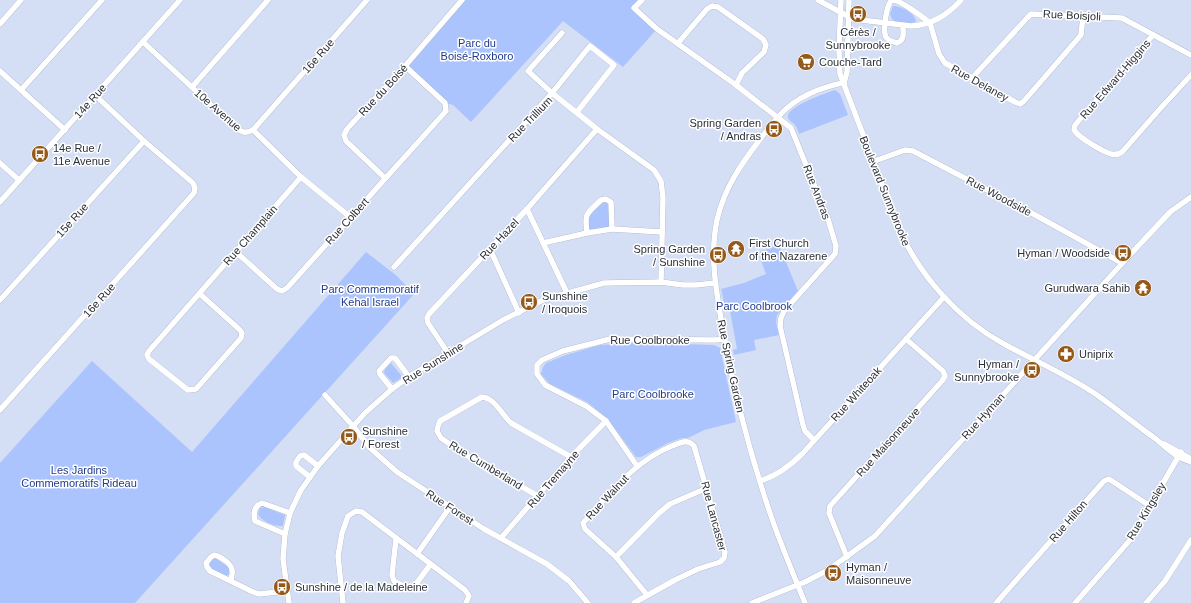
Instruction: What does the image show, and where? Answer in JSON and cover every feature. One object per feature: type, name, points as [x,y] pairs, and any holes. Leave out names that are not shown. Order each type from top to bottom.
[{"type":"street","points":[[0,24],[21,0]]},
{"type":"street","points":[[21,90],[102,0]]},
{"type":"street","name":"14e Rue","points":[[0,202],[180,0]]},
{"type":"street","points":[[192,87],[268,0]]},
{"type":"street","name":"16e Rue","points":[[252,130],[367,0]]},
{"type":"street","name":"Rue du Boisé","points":[[385,178],[346,141],[344,135],[347,128],[405,66],[462,0]]},
{"type":"street","name":"Rue Andras","points":[[642,0],[634,8],[657,28],[788,124],[793,130],[828,219],[836,246],[835,254],[784,311],[780,326],[803,425],[805,431],[814,440]]},
{"type":"street","points":[[818,0],[854,20],[903,26],[919,26],[942,18],[960,0]]},
{"type":"street","name":"Boulevard Sunnybrooke","points":[[841,0],[840,74],[872,162],[903,238],[923,270],[944,297],[964,316],[984,331],[1004,344],[1035,359],[1089,390],[1157,440],[1191,462]]},
{"type":"street","name":"Boulevard Sunnybrooke","points":[[844,83],[847,72],[849,0]]},
{"type":"street","points":[[903,26],[903,38],[900,42],[897,43],[887,39],[885,35],[886,15],[891,0],[905,6],[930,23]]},
{"type":"street","points":[[678,43],[707,9],[712,6],[718,7],[763,39],[766,45],[764,52],[742,73],[736,85]]},
{"type":"street","name":"Rue Boisjoli","points":[[972,78],[1031,14],[1122,18],[1191,55]]},
{"type":"street","name":"Rue Delaney","points":[[930,23],[941,59],[945,63],[1020,104],[1081,35],[1083,16]]},
{"type":"street","points":[[562,33],[528,71],[552,93],[590,46],[614,65],[577,112]]},
{"type":"street","name":"Rue Edward-Higgins","points":[[1153,35],[1075,124],[1074,130],[1078,136],[1112,154],[1119,154],[1191,75]]},
{"type":"street","name":"10e Avenue","points":[[142,42],[236,128],[243,133],[252,130],[301,176],[350,217]]},
{"type":"street","name":"Rue Colbert","points":[[236,252],[277,289],[282,291],[287,288],[446,111],[445,103],[405,66]]},
{"type":"street","points":[[0,71],[64,130]]},
{"type":"street","name":"Rue Spring Garden","points":[[805,603],[770,513],[741,412],[725,339],[715,283],[713,263],[714,243],[717,221],[731,182],[742,162],[778,117],[788,106],[800,98],[831,85],[844,83]]},
{"type":"street","name":"Rue Trillium","points":[[394,267],[552,93],[597,129],[654,170],[661,181],[661,282]]},
{"type":"street","points":[[95,95],[144,141]]},
{"type":"street","name":"Rue Hazel","points":[[448,353],[428,323],[427,318],[527,209],[597,129]]},
{"type":"street","name":"16e Rue","points":[[0,410],[194,193],[195,188],[193,183],[144,141]]},
{"type":"street","name":"15e Rue","points":[[0,300],[144,141]]},
{"type":"street","name":"Rue Woodside","points":[[872,162],[902,150],[912,151],[1028,211],[1114,257],[1122,263]]},
{"type":"street","points":[[0,163],[19,180]]},
{"type":"street","name":"Rue Champlain","points":[[200,294],[242,333],[241,338],[196,389],[188,390],[149,359],[147,355],[149,351],[301,176]]},
{"type":"street","name":"Rue Hyman","points":[[752,603],[798,585],[828,570],[876,536],[1122,263],[1170,212],[1191,196]]},
{"type":"street","points":[[587,233],[585,220],[586,214],[601,200],[606,199],[611,202],[612,229]]},
{"type":"street","points":[[527,209],[567,293]]},
{"type":"street","points":[[543,243],[612,229],[662,232]]},
{"type":"street","points":[[490,249],[519,313]]},
{"type":"street","name":"Rue Sunshine","points":[[289,603],[283,559],[285,534],[290,513],[301,490],[318,466],[353,426],[392,389],[409,377],[503,320],[543,300],[604,283],[661,282],[683,285],[715,283]]},
{"type":"street","name":"Rue Whiteoak","points":[[760,481],[788,467],[944,297]]},
{"type":"street","name":"Rue Coolbrooke","points":[[637,466],[606,421],[586,406],[545,385],[537,374],[537,365],[542,360],[563,351],[610,338],[725,339]]},
{"type":"street","name":"Rue Maisonneuve","points":[[847,557],[829,513],[830,506],[945,376],[943,371],[906,339]]},
{"type":"street","points":[[392,389],[379,371],[391,358],[395,358],[409,377]]},
{"type":"street","name":"Rue Forest","points":[[325,395],[353,426],[370,448],[397,472],[500,538],[547,564],[569,581],[588,603]]},
{"type":"street","name":"Rue Cumberland","points":[[538,496],[461,452],[441,438],[438,431],[440,421],[482,397],[488,398],[512,423],[571,457]]},
{"type":"street","name":"Rue Tremayne","points":[[500,538],[571,457],[606,421]]},
{"type":"street","name":"Rue Walnut","points":[[647,595],[616,557],[585,529],[584,523],[623,478],[637,466],[660,451],[685,441],[690,442],[694,446]]},
{"type":"street","name":"Rue Lancaster","points":[[634,603],[675,580],[698,569],[720,562],[724,558],[725,552],[694,446]]},
{"type":"street","points":[[310,477],[296,466],[296,462],[300,456],[304,455],[318,466]]},
{"type":"street","name":"Boulevard Sunnybrooke","points":[[1180,455],[1191,459]]},
{"type":"street","name":"Rue Kingsley","points":[[1075,603],[1130,540],[1180,455]]},
{"type":"street","name":"Rue Hilton","points":[[996,603],[1104,481],[1109,479],[1150,506]]},
{"type":"street","points":[[616,557],[670,504],[707,488]]},
{"type":"street","points":[[285,534],[255,521],[254,512],[259,504],[262,503],[290,513]]},
{"type":"street","points":[[417,554],[450,507]]},
{"type":"street","points":[[343,603],[338,556],[342,533],[348,516],[356,511],[362,512],[465,590],[469,596],[466,603]]},
{"type":"street","points":[[396,539],[392,575],[394,580],[408,589],[413,588],[430,565]]},
{"type":"street","points":[[1146,603],[1165,581],[1191,540]]},
{"type":"street","points":[[231,581],[232,571],[230,565],[219,556],[214,555],[211,557],[206,563],[210,571],[231,581],[259,594],[287,591]]},
{"type":"green space","name":"Parc du Boisé-Roxboro","points":[[462,0],[642,0],[635,8],[657,29],[623,67],[563,21],[471,122],[453,105],[445,103],[405,66]]},
{"type":"green space","points":[[893,6],[907,10],[913,15],[916,21],[904,24],[893,20],[890,14]]},
{"type":"green space","points":[[835,90],[840,94],[848,115],[799,134],[795,125],[788,119],[790,112],[808,100]]},
{"type":"green space","points":[[605,202],[609,205],[610,227],[589,230],[588,219],[590,215],[593,210]]},
{"type":"green space","name":"Parc Coolbrook","points":[[779,245],[798,291],[777,315],[776,322],[779,335],[754,340],[756,350],[734,355],[733,350],[737,349],[730,311],[726,311],[721,289],[744,283],[766,274],[758,252]]},
{"type":"green space","points":[[366,252],[397,276],[414,294],[135,603],[0,603],[0,463],[92,361],[192,452]]},
{"type":"green space","name":"Parc Coolbrooke","points":[[644,343],[714,345],[720,348],[736,422],[704,430],[688,438],[682,438],[668,443],[641,457],[636,457],[607,418],[587,402],[550,384],[541,374],[546,363],[566,355],[600,345]]},
{"type":"green space","points":[[391,363],[401,375],[401,378],[393,383],[384,373],[385,369]]},
{"type":"green space","points":[[265,507],[285,515],[283,526],[276,526],[260,517],[258,514],[260,508]]},
{"type":"green space","points":[[216,558],[229,568],[230,574],[226,576],[211,569],[209,565],[212,560]]},
{"type":"place","name":"Cérès / Sunnybrooke","points":[[858,14]]},
{"type":"place","name":"Couche-Tard","points":[[806,62]]},
{"type":"place","name":"Spring Garden / Andras","points":[[774,129]]},
{"type":"place","name":"14e Rue / 11e Avenue","points":[[40,154]]},
{"type":"place","name":"First Church of the Nazarene","points":[[736,249]]},
{"type":"place","name":"Hyman / Woodside","points":[[1123,253]]},
{"type":"place","name":"Spring Garden / Sunshine","points":[[718,255]]},
{"type":"place","name":"Gurudwara Sahib","points":[[1143,288]]},
{"type":"place","name":"Sunshine / Iroquois","points":[[529,302]]},
{"type":"place","name":"Uniprix","points":[[1066,354]]},
{"type":"place","name":"Hyman / Sunnybrooke","points":[[1032,370]]},
{"type":"place","name":"Sunshine / Forest","points":[[349,437]]},
{"type":"place","name":"Hyman / Maisonneuve","points":[[833,573]]},
{"type":"place","name":"Sunshine / de la Madeleine","points":[[282,587]]},
{"type":"park label","name":"Parc Commemoratif Kehal Israel","points":[[370,295]]},
{"type":"park label","name":"Les Jardins Commemoratifs Rideau","points":[[79,476]]}]
